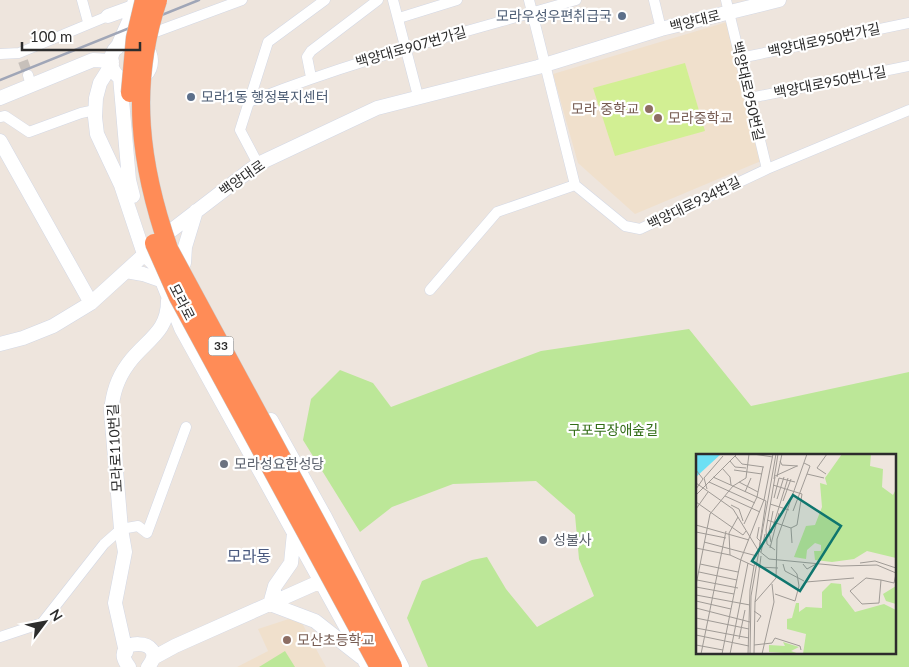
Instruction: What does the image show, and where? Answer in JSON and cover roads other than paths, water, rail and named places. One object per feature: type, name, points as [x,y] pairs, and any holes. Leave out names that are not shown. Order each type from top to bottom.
[{"type":"highway","name":"모라로","points":[[158,0],[153,14],[142,79],[140,115],[144,160],[155,209],[168,250],[350,582],[393,667]]},
{"type":"highway","name":"모라로","points":[[137,2],[130,79],[131,157],[144,211],[158,253],[178,297],[371,664]]},
{"type":"main road","name":"모라로","points":[[148,41],[158,0]]},
{"type":"main road","name":"백양대로","points":[[0,344],[23,338],[54,326],[91,303],[168,233],[258,164],[377,108],[544,65],[728,6],[779,0]]},
{"type":"main road","name":"모라로","points":[[137,2],[100,83],[95,110],[97,134],[121,185],[181,328],[321,581],[371,664]]},
{"type":"main road","points":[[108,16],[137,2]]},
{"type":"main road","points":[[108,16],[127,25]]},
{"type":"main road","points":[[0,98],[30,80],[93,60],[113,58],[132,41],[148,41],[151,63],[145,75],[133,81],[120,78],[116,73],[113,58]]},
{"type":"main road","name":"모라로","points":[[145,75],[141,101],[146,148],[157,200],[168,233],[351,566],[402,667]]},
{"type":"main road","name":"모라로","points":[[120,78],[129,180],[148,251]]},
{"type":"main road","points":[[0,141],[91,303]]},
{"type":"main road","points":[[184,263],[185,247],[196,211]]},
{"type":"main road","points":[[126,271],[165,287],[168,314],[163,326],[181,328]]},
{"type":"main road","name":"모라로110번길","points":[[129,667],[125,660],[130,648],[115,603],[125,552],[120,529],[111,411],[113,392],[128,363],[163,326]]},
{"type":"main road","points":[[201,362],[205,365],[218,362],[224,354],[225,338]]},
{"type":"main road","points":[[270,604],[275,586],[291,563],[294,532]]},
{"type":"main road","points":[[130,648],[141,643],[150,658],[351,566]]},
{"type":"main road","points":[[270,604],[315,621],[371,664]]},
{"type":"street","points":[[82,0],[88,22]]},
{"type":"street","points":[[148,41],[242,0]]},
{"type":"street","points":[[258,164],[240,130],[268,42],[325,0]]},
{"type":"street","points":[[311,77],[307,58],[311,51],[378,0]]},
{"type":"street","points":[[393,0],[418,96]]},
{"type":"street","points":[[399,18],[457,0]]},
{"type":"street","points":[[430,290],[497,212],[575,184],[529,0]]},
{"type":"street","name":"백양대로907번가길","points":[[249,102],[311,77],[406,46],[576,0]]},
{"type":"street","name":"백양대로","points":[[654,0],[661,29]]},
{"type":"street","name":"백양대로950번길","points":[[728,6],[766,169]]},
{"type":"street","points":[[0,54],[21,57],[88,22],[108,16]]},
{"type":"street","name":"백양대로950번가길","points":[[740,58],[909,23]]},
{"type":"street","name":"백양대로950번나길","points":[[750,98],[909,66]]},
{"type":"street","points":[[0,117],[5,116],[29,132],[81,113],[95,110]]},
{"type":"street","name":"백양대로934번길","points":[[575,184],[625,226],[640,229],[766,169],[909,110]]},
{"type":"street","points":[[0,637],[42,623],[104,544],[120,529],[138,526],[147,533],[186,427]]},
{"type":"tunnel","points":[[23,61],[28,75]]},
{"type":"railway","points":[[0,80],[199,0]]},
{"type":"place","name":"모라우성우편취급국","points":[[622,16]]},
{"type":"place","name":"모라1동 행정복지센터","points":[[191,97]]},
{"type":"place","name":"모라 중학교","points":[[649,109]]},
{"type":"place","name":"모라중학교","points":[[658,118]]},
{"type":"place","name":"모라성요한성당","points":[[224,464]]},
{"type":"place","name":"성불사","points":[[543,540]]},
{"type":"place","name":"모산초등학교","points":[[287,640]]},
{"type":"district","name":"모라동","points":[[249,556]]},
{"type":"park label","name":"구포무장애숲길","points":[[613,430]]}]
